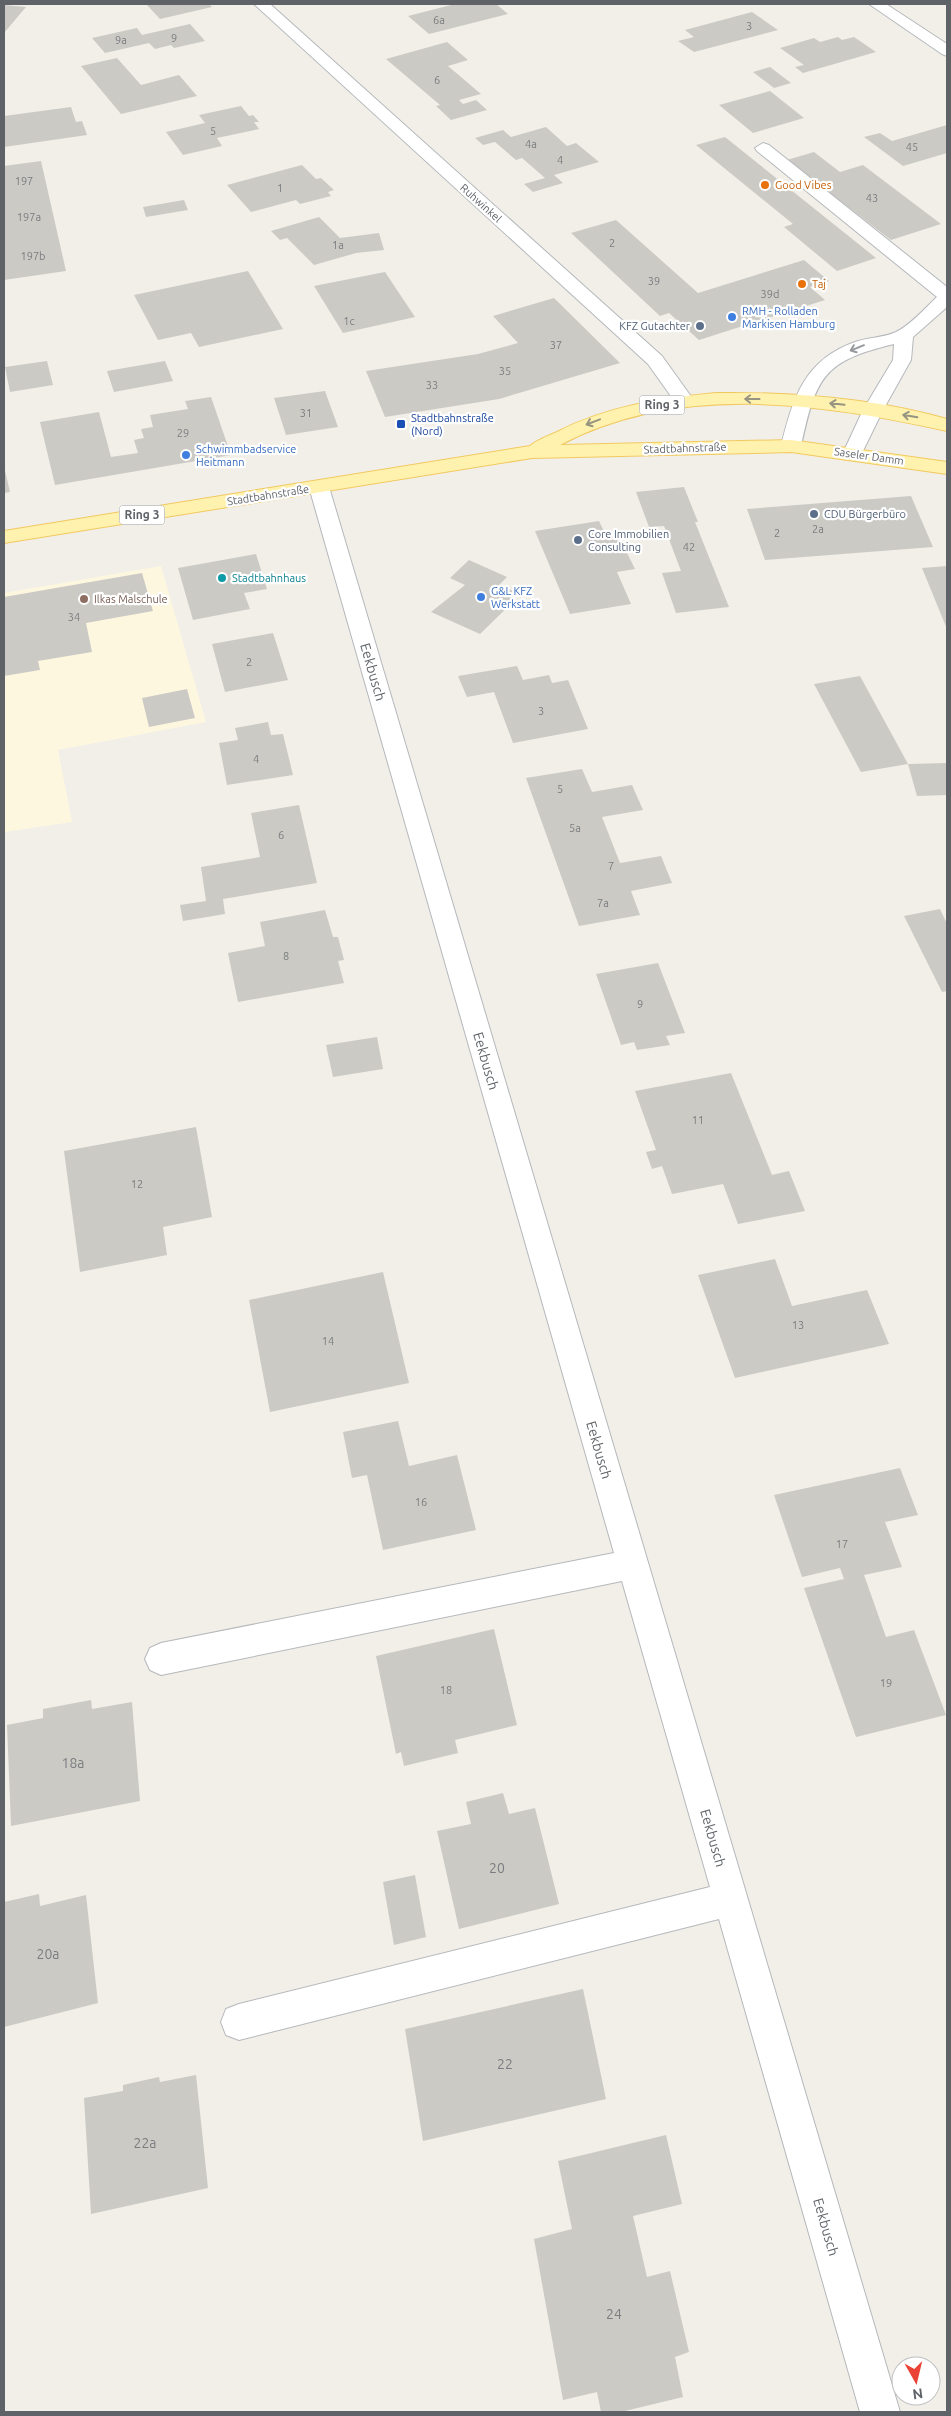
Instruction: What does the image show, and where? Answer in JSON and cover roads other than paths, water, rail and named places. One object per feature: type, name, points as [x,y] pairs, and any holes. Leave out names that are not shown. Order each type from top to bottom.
[{"type":"main road","name":"Stadtbahnstraße","points":[[532,452],[593,422],[620,413],[685,402],[758,399],[801,401]]},
{"type":"main road","name":"Ring 3","points":[[801,401],[923,418],[947,425]]},
{"type":"main road","name":"Stadtbahnstraße","points":[[4,537],[532,452],[791,446]]},
{"type":"main road","name":"Saseler Damm","points":[[791,446],[853,453],[947,468]]},
{"type":"street","points":[[876,4],[947,51]]},
{"type":"street","name":"Ruhwinkel","points":[[268,6],[656,360],[685,402]]},
{"type":"street","points":[[763,148],[947,297],[904,335],[862,345],[832,359],[819,372],[801,401],[791,446]]},
{"type":"street","points":[[853,453],[873,410],[902,360],[904,335]]},
{"type":"street","name":"Eekbusch","points":[[319,487],[880,2412]]},
{"type":"street","points":[[161,1658],[632,1564]]},
{"type":"street","points":[[239,2022],[730,1899]]},
{"type":"place","name":"Good Vibes","points":[[765,185]]},
{"type":"place","name":"Taj","points":[[802,284]]},
{"type":"place","name":"RMH - Rolladen Markisen Hamburg","points":[[732,317]]},
{"type":"place","name":"KFZ Gutachter","points":[[700,326]]},
{"type":"place","name":"Stadtbahnstraße (Nord)","points":[[401,424]]},
{"type":"place","name":"Schwimmbadservice Heitmann","points":[[186,455]]},
{"type":"place","name":"CDU Bürgerbüro","points":[[814,514]]},
{"type":"place","name":"Core Immobilien Consulting","points":[[578,540]]},
{"type":"place","name":"Stadtbahnhaus","points":[[222,578]]},
{"type":"place","name":"G&L KFZ Werkstatt","points":[[481,597]]},
{"type":"place","name":"Ilkas Malschule","points":[[84,599]]}]
